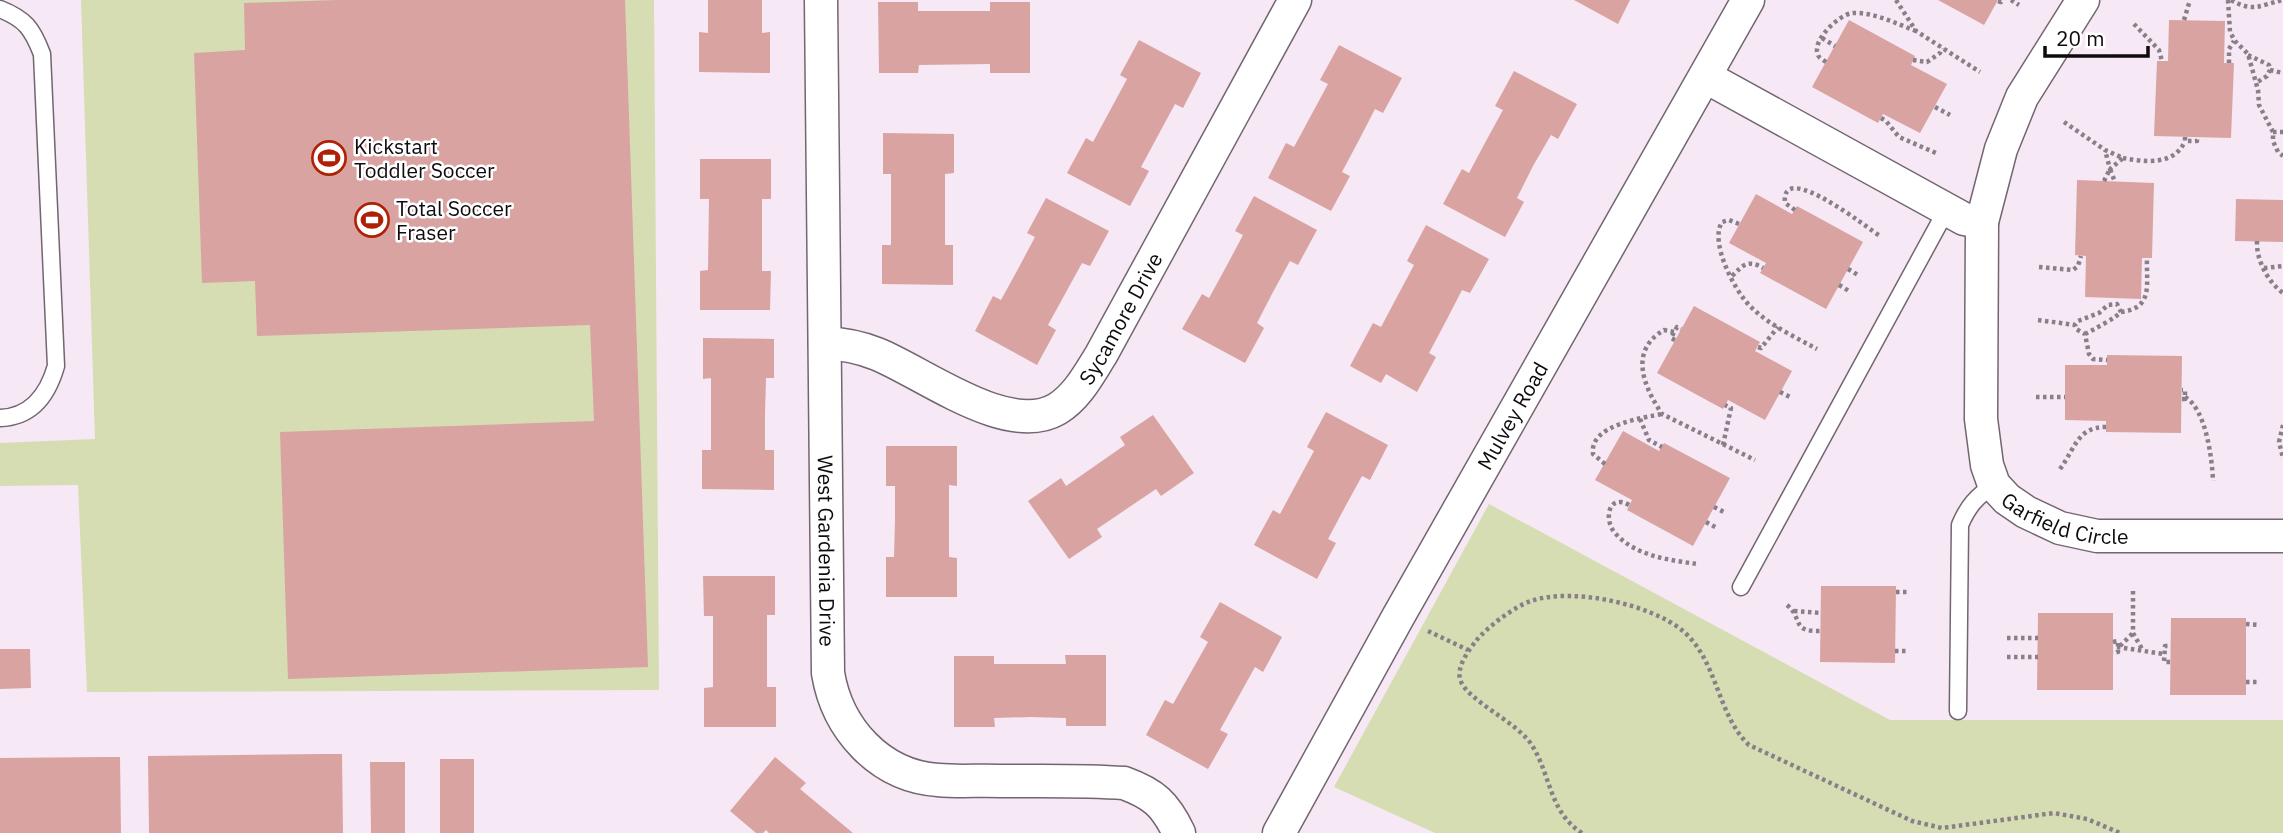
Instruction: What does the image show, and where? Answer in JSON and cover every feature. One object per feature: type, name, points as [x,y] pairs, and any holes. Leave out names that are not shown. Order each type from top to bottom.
[{"type":"street","name":"West Gardenia Drive","points":[[821,0],[828,673],[832,697],[855,735],[873,755],[901,770],[935,780],[1124,783],[1146,791],[1163,806],[1179,833]]},
{"type":"street","name":"Sycamore Drive","points":[[825,343],[849,345],[879,355],[995,412],[1019,417],[1043,415],[1057,409],[1070,399],[1086,380],[1101,355],[1295,0]]},
{"type":"street","name":"Mulvey Road","points":[[1279,833],[1398,617],[1748,0]]},
{"type":"street","name":"Garfield Circle","points":[[2083,0],[2022,97],[2001,149],[1982,222],[1981,419],[1987,465],[1994,485],[2007,499],[2026,512],[2060,528],[2097,536],[2283,536]]},
{"type":"street","points":[[1706,77],[1964,219],[1982,222]]},
{"type":"lane","points":[[0,9],[20,17],[34,34],[42,54],[56,366],[51,385],[29,411],[10,418],[0,418]]},
{"type":"lane","points":[[1741,587],[1947,209]]},
{"type":"lane","points":[[1958,711],[1960,525],[1968,507],[1994,485]]},
{"type":"path","points":[[1896,0],[1916,31]]},
{"type":"path","points":[[2011,0],[2019,5]]},
{"type":"path","points":[[2184,20],[2190,0]]},
{"type":"path","points":[[2256,83],[2267,76],[2269,65],[2248,54],[2235,41],[2230,32],[2230,0],[2242,6],[2261,8],[2283,0]]},
{"type":"path","points":[[1826,62],[1817,53],[1822,38],[1838,19],[1850,13],[1868,14],[1916,31],[1980,72]]},
{"type":"path","points":[[2134,24],[2159,50],[2162,61]]},
{"type":"path","points":[[1822,38],[1835,46]]},
{"type":"path","points":[[2229,63],[2229,49],[2235,41]]},
{"type":"path","points":[[1913,60],[1927,62],[1940,53],[1942,48]]},
{"type":"path","points":[[2248,54],[2259,105],[2273,132],[2273,141],[2278,152],[2283,156]]},
{"type":"path","points":[[2270,70],[2283,73]]},
{"type":"path","points":[[1935,107],[1950,115]]},
{"type":"path","points":[[1881,118],[1899,137],[1936,153]]},
{"type":"path","points":[[2064,122],[2105,150],[2123,158],[2143,161],[2158,161],[2170,157],[2182,147],[2185,139],[2197,141],[2197,137]]},
{"type":"path","points":[[2273,132],[2283,132]]},
{"type":"path","points":[[2105,150],[2115,182]]},
{"type":"path","points":[[2104,181],[2110,169],[2123,158]]},
{"type":"path","points":[[1795,209],[1785,203],[1784,197],[1788,191],[1805,190],[1831,202],[1880,236]]},
{"type":"path","points":[[1740,224],[1729,220],[1722,222],[1718,228],[1719,251],[1750,306],[1778,327],[1816,349]]},
{"type":"path","points":[[2257,241],[2269,280],[2283,293]]},
{"type":"path","points":[[2039,267],[2073,270],[2078,266],[2081,256]]},
{"type":"path","points":[[2085,334],[2122,312],[2137,309],[2145,300],[2147,258]]},
{"type":"path","points":[[1732,276],[1751,262],[1763,268]]},
{"type":"path","points":[[2264,268],[2283,266]]},
{"type":"path","points":[[1848,269],[1858,275]]},
{"type":"path","points":[[1839,285],[1849,291]]},
{"type":"path","points":[[2075,325],[2113,301],[2122,312]]},
{"type":"path","points":[[2038,320],[2075,325]]},
{"type":"path","points":[[2075,325],[2076,329],[2085,334],[2093,359],[2107,360]]},
{"type":"path","points":[[1675,340],[1671,338],[1674,332],[1677,327],[1681,329]]},
{"type":"path","points":[[1758,347],[1761,348],[1778,327]]},
{"type":"path","points":[[1674,332],[1664,330],[1650,341],[1644,351],[1643,380],[1662,414],[1755,460]]},
{"type":"path","points":[[2182,390],[2185,390],[2183,398],[2190,400],[2198,413],[2205,432],[2213,481]]},
{"type":"path","points":[[1780,392],[1790,397]]},
{"type":"path","points":[[2036,397],[2065,397]]},
{"type":"path","points":[[1723,445],[1731,408],[1726,405]]},
{"type":"path","points":[[1605,464],[1593,454],[1592,447],[1597,438],[1620,424],[1662,414]]},
{"type":"path","points":[[1640,419],[1649,440],[1662,447]]},
{"type":"path","points":[[2283,425],[2279,442],[2283,458]]},
{"type":"path","points":[[2060,469],[2084,433],[2095,427],[2106,426]]},
{"type":"path","points":[[1629,505],[1620,501],[1610,507],[1607,515],[1615,534],[1638,550],[1657,558],[1697,564]]},
{"type":"path","points":[[1714,507],[1726,513]]},
{"type":"path","points":[[1706,522],[1717,528]]},
{"type":"path","points":[[2133,591],[2133,633],[2142,649]]},
{"type":"path","points":[[1896,592],[1908,592]]},
{"type":"path","points":[[1582,833],[1559,812],[1533,747],[1503,717],[1465,690],[1459,673],[1468,650],[1486,629],[1531,601],[1566,597],[1600,598],[1652,612],[1684,632],[1705,658],[1737,733],[1749,745],[1912,821],[1942,828],[2054,813],[2087,819],[2120,833]]},
{"type":"path","points":[[1787,606],[1794,611],[1820,613]]},
{"type":"path","points":[[1794,611],[1797,624],[1803,630],[1820,631]]},
{"type":"path","points":[[1398,617],[1468,650]]},
{"type":"path","points":[[2246,624],[2260,625]]},
{"type":"path","points":[[2113,652],[2118,652],[2119,647],[2133,633]]},
{"type":"path","points":[[2007,638],[2038,638]]},
{"type":"path","points":[[2113,642],[2118,641],[2119,647]]},
{"type":"path","points":[[2170,662],[2164,662],[2164,654],[2165,646],[2171,646]]},
{"type":"path","points":[[2119,647],[2164,654]]},
{"type":"path","points":[[1895,651],[1908,651]]},
{"type":"path","points":[[2007,657],[2038,657]]},
{"type":"path","points":[[2246,682],[2260,682]]},
{"type":"green space","name":"Total Soccer Fraser","points":[[81,0],[654,0],[659,690],[87,692],[78,485],[0,486],[0,443],[95,439]]},
{"type":"green space","points":[[1489,504],[1890,720],[2283,720],[2283,833],[1435,833],[1334,787]]},
{"type":"building","points":[[336,0],[625,0],[648,667],[288,679],[280,432],[594,421],[590,325],[257,336],[255,281],[202,283],[194,53],[245,50],[244,3]]},
{"type":"building","points":[[708,0],[762,0],[762,33],[770,32],[770,73],[699,72],[699,32],[708,33]]},
{"type":"building","points":[[1574,0],[1630,0],[1618,24]]},
{"type":"building","points":[[1938,0],[1998,0],[1984,25]]},
{"type":"building","points":[[878,2],[918,2],[918,11],[990,11],[990,2],[1030,2],[1030,73],[990,73],[990,64],[919,65],[918,73],[879,73]]},
{"type":"building","points":[[1849,20],[1915,56],[1911,65],[1947,84],[1920,133],[1883,114],[1878,123],[1812,87]]},
{"type":"building","points":[[2169,20],[2225,21],[2224,63],[2234,63],[2231,138],[2154,136],[2157,61],[2168,61]]},
{"type":"building","points":[[1139,40],[1201,73],[1183,108],[1175,104],[1141,167],[1149,171],[1130,206],[1067,173],[1086,138],[1093,142],[1127,79],[1120,75]]},
{"type":"building","points":[[1339,45],[1402,78],[1383,113],[1375,109],[1342,172],[1350,176],[1331,211],[1268,178],[1286,143],[1294,147],[1328,84],[1320,80]]},
{"type":"building","points":[[1514,71],[1577,104],[1558,139],[1551,135],[1533,166],[1517,198],[1524,202],[1505,237],[1443,204],[1462,169],[1469,173],[1503,110],[1495,106]]},
{"type":"building","points":[[883,133],[954,134],[954,173],[945,174],[945,245],[953,245],[953,285],[882,284],[882,245],[891,245],[891,174],[883,174]]},
{"type":"building","points":[[700,159],[771,159],[771,199],[762,199],[762,271],[771,271],[770,310],[700,310],[700,271],[708,270],[709,199],[700,199]]},
{"type":"building","points":[[2077,180],[2154,183],[2152,258],[2142,258],[2141,299],[2085,297],[2086,256],[2075,255]]},
{"type":"building","points":[[1756,194],[1792,214],[1797,206],[1863,242],[1826,309],[1760,273],[1766,263],[1729,243]]},
{"type":"building","points":[[1254,196],[1317,230],[1298,265],[1290,261],[1273,292],[1257,323],[1264,328],[1245,363],[1182,329],[1202,294],[1209,298],[1226,267],[1243,235],[1235,231]]},
{"type":"building","points":[[1046,198],[1109,231],[1090,266],[1082,263],[1048,325],[1056,330],[1037,365],[975,331],[993,296],[1001,300],[1018,269],[1035,237],[1027,233]]},
{"type":"building","points":[[2236,199],[2283,200],[2283,242],[2235,241]]},
{"type":"building","points":[[1426,225],[1489,259],[1470,293],[1462,290],[1429,353],[1436,357],[1417,392],[1386,374],[1381,383],[1350,366],[1373,323],[1381,327],[1414,265],[1407,261]]},
{"type":"building","points":[[1694,306],[1760,342],[1755,351],[1792,371],[1765,420],[1728,400],[1723,409],[1657,373]]},
{"type":"building","points":[[703,338],[774,339],[774,378],[766,378],[765,450],[774,450],[774,490],[702,489],[702,450],[711,450],[711,378],[703,379]]},
{"type":"building","points":[[2107,355],[2182,356],[2181,433],[2106,432],[2106,421],[2065,420],[2065,365],[2107,365]]},
{"type":"building","points":[[1326,412],[1388,445],[1370,480],[1362,476],[1328,539],[1336,543],[1317,579],[1254,545],[1273,510],[1280,514],[1314,451],[1307,447]]},
{"type":"building","points":[[1153,415],[1194,473],[1161,496],[1156,489],[1097,529],[1102,537],[1069,559],[1028,501],[1061,478],[1066,486],[1125,445],[1120,437]]},
{"type":"building","points":[[1623,431],[1659,451],[1664,443],[1730,478],[1693,546],[1627,510],[1632,500],[1595,480]]},
{"type":"building","points":[[886,446],[957,446],[957,486],[949,485],[949,557],[957,558],[957,597],[886,597],[886,557],[894,557],[895,486],[886,486]]},
{"type":"building","points":[[703,576],[775,576],[775,615],[767,615],[767,687],[776,687],[776,727],[704,727],[704,688],[713,687],[713,616],[704,616]]},
{"type":"building","points":[[1821,586],[1896,586],[1895,663],[1820,662]]},
{"type":"building","points":[[1220,602],[1282,637],[1263,672],[1255,667],[1220,730],[1228,734],[1208,769],[1146,735],[1165,700],[1173,704],[1208,642],[1200,637]]},
{"type":"building","points":[[2038,613],[2113,613],[2113,690],[2037,690]]},
{"type":"building","points":[[2171,618],[2246,618],[2246,695],[2170,695]]},
{"type":"building","points":[[0,649],[30,649],[31,688],[0,689]]},
{"type":"building","points":[[1065,655],[1106,655],[1106,726],[1066,726],[1066,718],[1030,717],[994,718],[995,727],[954,727],[954,656],[994,656],[994,664],[1066,664]]},
{"type":"building","points":[[342,754],[343,833],[149,833],[148,756]]},
{"type":"building","points":[[120,757],[121,833],[0,833],[0,758]]},
{"type":"building","points":[[775,757],[806,783],[800,789],[853,833],[769,833],[766,830],[756,833],[730,811]]},
{"type":"building","points":[[440,759],[474,759],[474,833],[440,833]]},
{"type":"building","points":[[370,762],[405,762],[405,833],[371,833]]},
{"type":"place","name":"Kickstart Toddler Soccer","points":[[329,158]]},
{"type":"place","name":"Total Soccer Fraser","points":[[372,220]]}]
